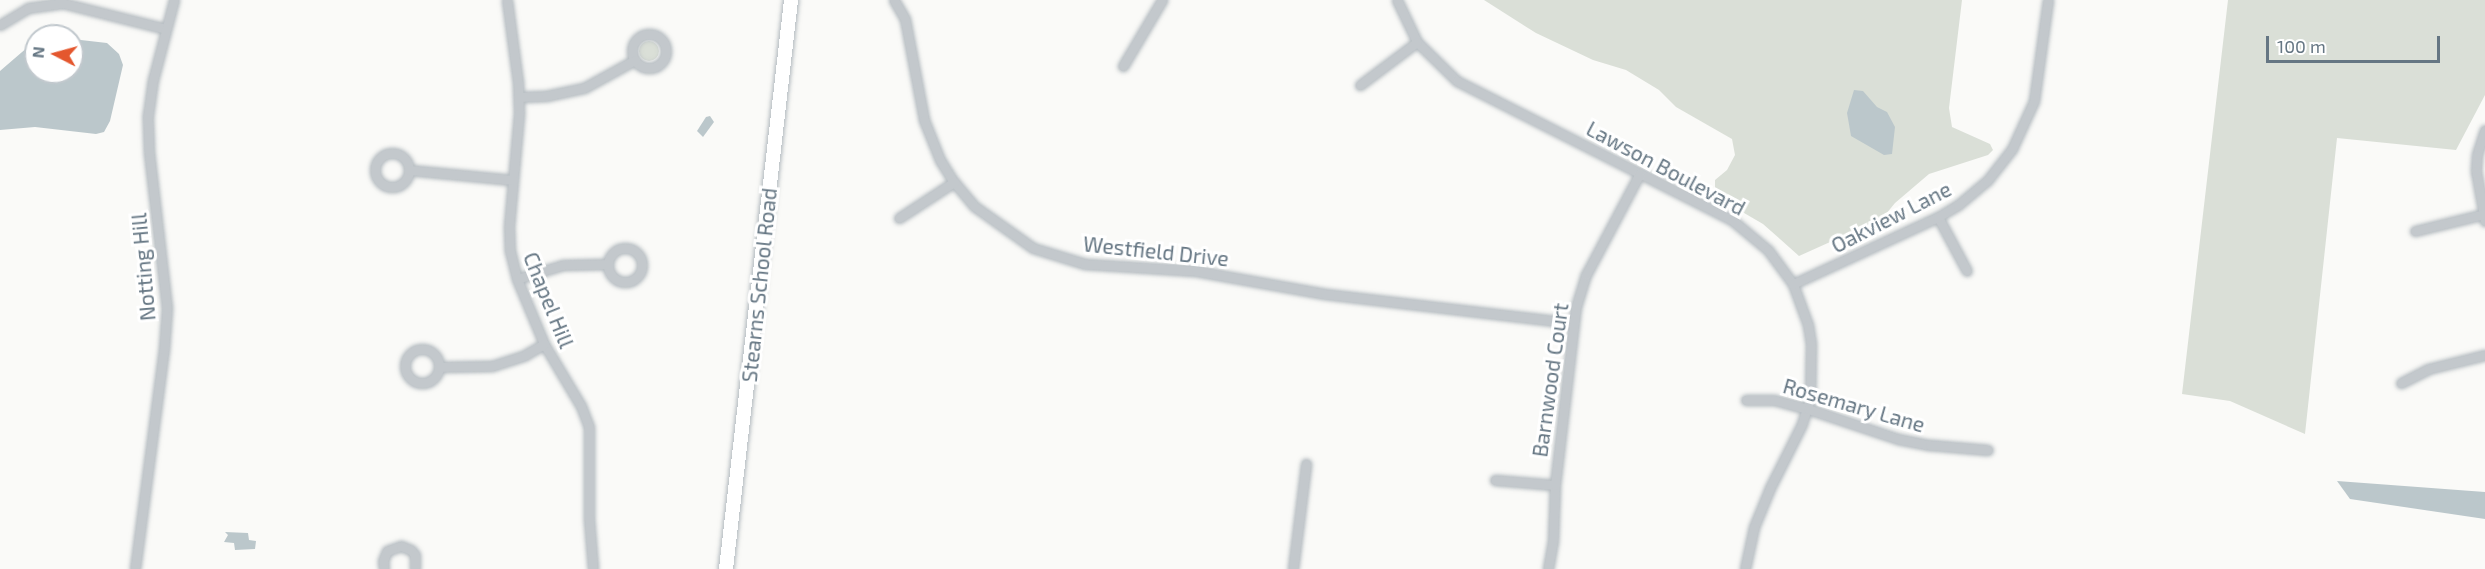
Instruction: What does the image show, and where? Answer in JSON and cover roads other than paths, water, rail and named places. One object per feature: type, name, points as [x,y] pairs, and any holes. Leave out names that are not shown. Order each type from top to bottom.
[{"type":"main road","name":"Stearns School Road","points":[[726,569],[791,0]]},
{"type":"street","name":"Notting Hill","points":[[135,569],[166,333],[166,285],[148,152],[147,124],[153,80],[174,0]]},
{"type":"street","name":"Chapel Hill","points":[[507,0],[519,97],[509,238],[517,279],[544,344],[581,406],[589,427],[589,519],[593,569]]},
{"type":"street","name":"Westfield Drive","points":[[894,0],[905,19],[924,120],[940,160],[954,182],[974,206],[1014,237],[1043,252],[1085,264],[1196,272],[1325,294],[1572,323]]},
{"type":"street","points":[[1123,66],[1161,0]]},
{"type":"street","name":"Lawson Boulevard","points":[[1397,0],[1418,42],[1441,67],[1473,90],[1732,220],[1768,250],[1793,285],[1808,324],[1811,344],[1812,377],[1808,409],[1754,527],[1745,569]]},
{"type":"street","name":"Oakview Lane","points":[[1793,285],[1938,217],[1958,205],[1988,181],[2003,162],[2023,129],[2034,101],[2048,0]]},
{"type":"street","points":[[0,25],[28,8],[62,3],[166,29]]},
{"type":"street","points":[[1360,85],[1418,42]]},
{"type":"street","points":[[519,97],[546,96],[584,88],[635,60]]},
{"type":"street","points":[[2415,231],[2484,217],[2476,171],[2477,155],[2485,130]]},
{"type":"street","points":[[409,170],[513,180]]},
{"type":"street","name":"Barnwood Court","points":[[1548,569],[1553,540],[1555,485],[1572,323],[1586,275],[1640,174]]},
{"type":"street","points":[[899,218],[954,182]]},
{"type":"street","points":[[1938,217],[1967,271]]},
{"type":"street","points":[[517,279],[563,265],[608,264]]},
{"type":"street","points":[[439,367],[492,366],[525,355],[544,344]]},
{"type":"street","points":[[2401,383],[2428,369],[2485,355]]},
{"type":"street","name":"Rosemary Lane","points":[[1746,400],[1774,400],[1898,439],[1938,446],[1988,450]]},
{"type":"street","points":[[1293,569],[1306,464]]},
{"type":"street","points":[[1496,480],[1555,485]]},
{"type":"street","points":[[384,569],[383,561],[387,551],[401,546],[411,550],[415,555],[415,569]]}]
